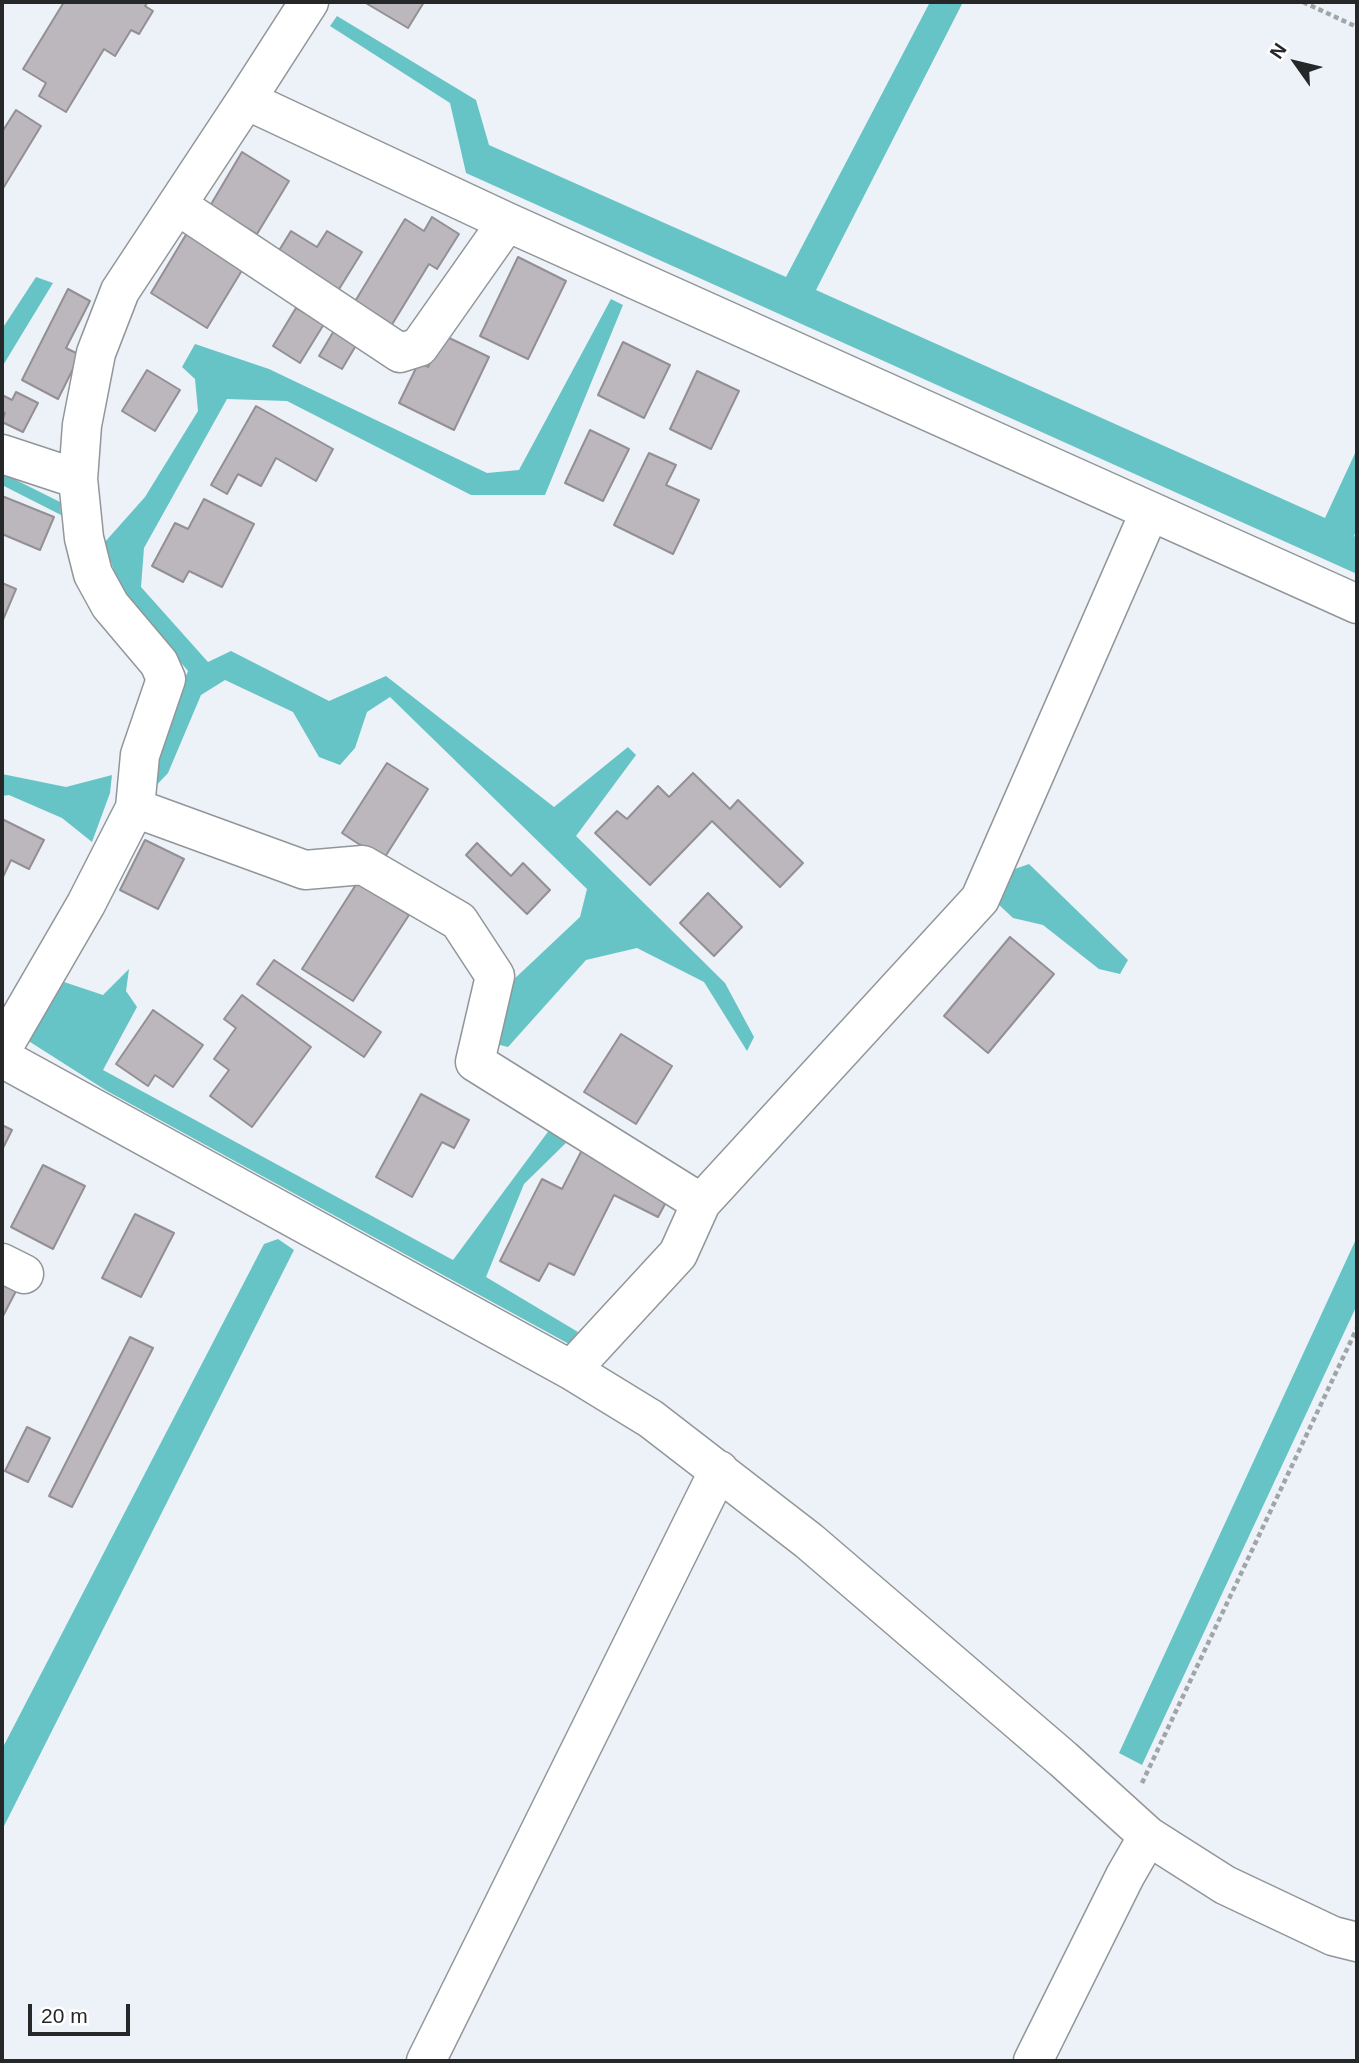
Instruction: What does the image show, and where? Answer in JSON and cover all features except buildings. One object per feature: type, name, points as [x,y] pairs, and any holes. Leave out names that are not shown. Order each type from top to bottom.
[{"type":"street","points":[[2,1049],[86,904],[135,808],[140,755],[166,679],[159,663],[110,605],[93,574],[84,538],[78,479],[82,425],[96,353],[120,291],[309,2]]},
{"type":"street","points":[[246,100],[507,222],[1357,604]]},
{"type":"street","points":[[177,205],[400,353],[419,347],[507,222]]},
{"type":"street","points":[[2,454],[78,479]]},
{"type":"street","points":[[571,1370],[678,1254],[701,1203],[980,899],[1150,511]]},
{"type":"street","points":[[135,808],[305,870],[363,865],[458,921],[495,976],[475,1062],[701,1203]]},
{"type":"street","points":[[2,1058],[571,1370],[651,1419],[719,1470],[862,1587],[1137,1826],[1225,1885],[1333,1936],[1357,1942]]},
{"type":"street","points":[[426,2061],[719,1470]]},
{"type":"street","points":[[1033,2061],[1125,1877],[1137,1826]]},
{"type":"path","points":[[1303,2],[1357,27]]},
{"type":"path","points":[[1137,1826],[1357,1328]]},
{"type":"water","points":[[930,2],[963,2],[816,290],[1325,518],[1357,449],[1357,529],[1354,536],[1357,538],[1357,574],[466,173],[450,103],[330,26],[337,16],[476,100],[489,145],[786,277]]},
{"type":"water","points":[[36,277],[53,283],[2,367],[2,329]]},
{"type":"water","points":[[611,299],[623,305],[545,495],[471,495],[287,401],[227,399],[144,548],[141,587],[208,662],[231,651],[329,701],[386,676],[554,807],[628,747],[636,755],[576,836],[725,983],[754,1037],[747,1051],[704,982],[637,948],[586,960],[508,1047],[496,1044],[510,983],[580,917],[587,889],[390,697],[367,712],[355,748],[340,765],[319,757],[293,712],[225,680],[201,695],[168,773],[151,791],[154,754],[188,671],[122,593],[104,543],[145,497],[198,411],[195,379],[182,367],[195,344],[269,369],[487,473],[519,470]]},
{"type":"water","points":[[2,473],[60,502],[61,515],[2,485]]},
{"type":"water","points":[[2,774],[66,787],[112,775],[110,793],[92,842],[62,818],[9,795],[2,796]]},
{"type":"water","points":[[1029,864],[1128,960],[1120,974],[1099,969],[1043,925],[1013,918],[996,902],[1012,870]]},
{"type":"water","points":[[129,969],[126,991],[137,1007],[103,1070],[453,1260],[553,1125],[571,1138],[524,1184],[486,1277],[578,1332],[569,1344],[107,1091],[27,1040],[61,981],[103,995]]},
{"type":"water","points":[[1357,1237],[1357,1305],[1142,1765],[1119,1753]]},
{"type":"water","points":[[278,1239],[294,1250],[2,1830],[2,1749],[264,1244]]}]
